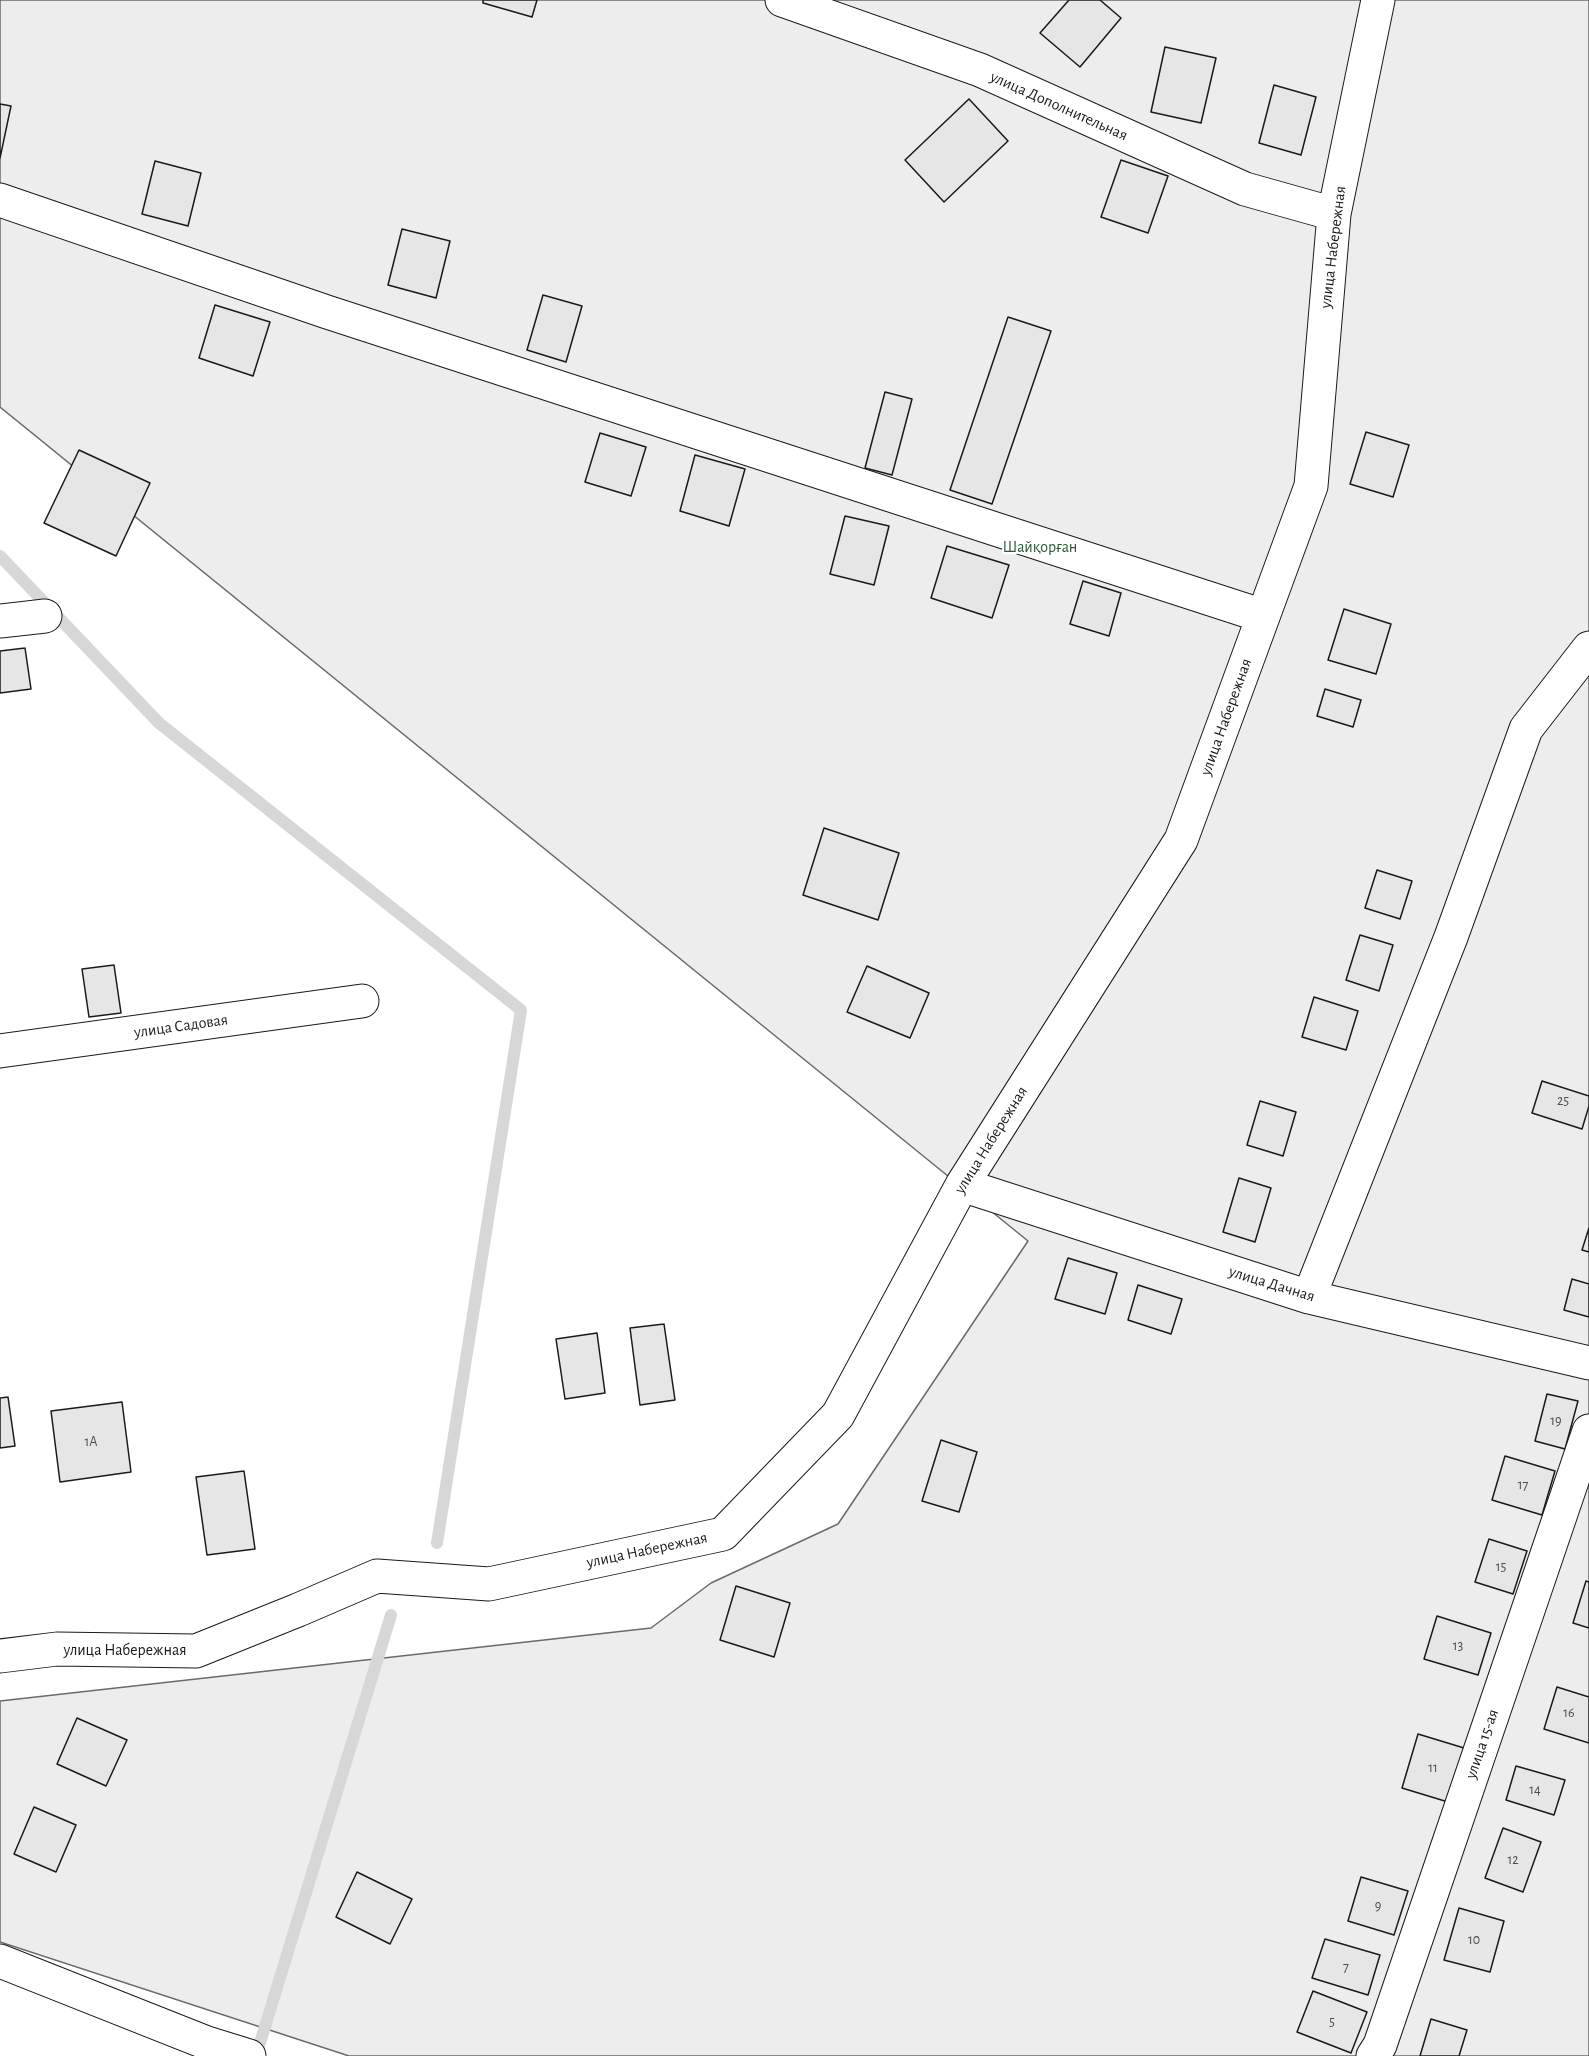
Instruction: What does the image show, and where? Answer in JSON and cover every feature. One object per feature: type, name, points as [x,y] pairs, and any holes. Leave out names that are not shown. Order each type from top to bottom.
[{"type":"street","name":"улица Дополнительная","points":[[782,0],[980,70],[1245,189],[1334,214]]},
{"type":"street","name":"улица Набережная","points":[[0,1656],[57,1650],[196,1651],[376,1576],[489,1584],[723,1534],[838,1414],[962,1185],[1181,840],[1311,486],[1334,214],[1378,0]]},
{"type":"street","points":[[0,200],[327,312],[1263,616]]},
{"type":"street","points":[[0,621],[45,616]]},
{"type":"street","points":[[1309,1297],[1451,937],[1526,729],[1589,648]]},
{"type":"street","name":"улица Садовая","points":[[0,1051],[362,1001]]},
{"type":"street","name":"улица Дачная","points":[[962,1185],[1309,1297],[1589,1363]]},
{"type":"street","name":"улица 15-ая","points":[[1373,2056],[1380,2045],[1589,1431]]},
{"type":"street","points":[[0,1961],[207,2043],[249,2056]]},
{"type":"shaded area","name":"Шайқорған","points":[[0,0],[1589,0],[1589,2056],[349,2056],[0,1942],[0,1701],[651,1628],[711,1583],[838,1524],[1028,1241],[0,407]]},
{"type":"building","points":[[483,0],[537,0],[532,17],[483,3]]},
{"type":"building","points":[[1069,0],[1100,0],[1121,18],[1080,67],[1040,33]]},
{"type":"building","points":[[1165,47],[1216,58],[1201,123],[1151,112]]},
{"type":"building","points":[[1274,85],[1316,97],[1301,155],[1259,143]]},
{"type":"building","points":[[969,99],[1008,141],[944,202],[905,160]]},
{"type":"building","points":[[0,104],[11,106],[0,158]]},
{"type":"building","points":[[1121,160],[1168,176],[1148,233],[1101,217]]},
{"type":"building","points":[[155,161],[201,173],[188,226],[142,214]]},
{"type":"building","points":[[402,229],[450,241],[436,298],[388,285]]},
{"type":"building","points":[[543,295],[582,306],[566,362],[527,350]]},
{"type":"building","points":[[215,305],[270,322],[253,376],[199,358]]},
{"type":"building","points":[[1008,317],[1051,331],[992,504],[950,490]]},
{"type":"building","points":[[885,392],[912,399],[892,475],[865,468]]},
{"type":"building","points":[[1366,432],[1409,445],[1393,497],[1350,484]]},
{"type":"building","points":[[600,433],[646,447],[631,496],[585,482]]},
{"type":"building","points":[[79,450],[150,483],[116,556],[44,523]]},
{"type":"building","points":[[695,455],[745,469],[729,526],[680,511]]},
{"type":"building","points":[[845,516],[889,526],[874,585],[830,574]]},
{"type":"building","points":[[947,546],[1009,565],[992,618],[931,598]]},
{"type":"building","points":[[1083,581],[1121,593],[1109,636],[1070,624]]},
{"type":"building","points":[[1344,609],[1391,624],[1376,674],[1328,660]]},
{"type":"building","points":[[25,648],[31,689],[0,693],[0,651]]},
{"type":"building","points":[[1325,689],[1361,700],[1353,727],[1317,716]]},
{"type":"building","points":[[824,828],[899,853],[878,920],[803,895]]},
{"type":"building","points":[[1377,870],[1412,881],[1400,919],[1365,908]]},
{"type":"building","points":[[1360,935],[1393,945],[1379,991],[1346,980]]},
{"type":"building","points":[[114,965],[121,1013],[89,1017],[82,969]]},
{"type":"building","points":[[867,966],[929,993],[910,1038],[847,1012]]},
{"type":"building","points":[[1314,997],[1358,1011],[1346,1050],[1302,1037]]},
{"type":"building","points":[[1542,1081],[1589,1096],[1589,1106],[1582,1129],[1532,1113]]},
{"type":"building","points":[[1260,1101],[1296,1112],[1283,1156],[1247,1145]]},
{"type":"building","points":[[1239,1178],[1271,1188],[1255,1242],[1223,1232]]},
{"type":"building","points":[[1589,1228],[1589,1252],[1582,1250]]},
{"type":"building","points":[[1068,1258],[1117,1273],[1105,1314],[1055,1299]]},
{"type":"building","points":[[1572,1279],[1589,1284],[1589,1317],[1564,1310]]},
{"type":"building","points":[[1138,1285],[1182,1299],[1171,1334],[1128,1320]]},
{"type":"building","points":[[664,1324],[675,1400],[640,1405],[630,1328]]},
{"type":"building","points":[[597,1333],[605,1393],[565,1399],[556,1339]]},
{"type":"building","points":[[1547,1394],[1578,1401],[1565,1449],[1535,1441]]},
{"type":"building","points":[[8,1397],[15,1446],[0,1448],[0,1398]]},
{"type":"building","points":[[122,1402],[131,1472],[60,1482],[51,1411]]},
{"type":"building","points":[[941,1440],[977,1452],[959,1512],[922,1501]]},
{"type":"building","points":[[1505,1456],[1555,1471],[1542,1515],[1492,1500]]},
{"type":"building","points":[[244,1471],[255,1549],[207,1555],[196,1477]]},
{"type":"building","points":[[1489,1539],[1527,1551],[1513,1594],[1475,1582]]},
{"type":"building","points":[[1586,1581],[1589,1582],[1589,1628],[1573,1623]]},
{"type":"building","points":[[736,1586],[790,1603],[774,1657],[720,1640]]},
{"type":"building","points":[[1437,1616],[1491,1633],[1478,1675],[1424,1659]]},
{"type":"building","points":[[1557,1687],[1589,1697],[1589,1743],[1544,1729]]},
{"type":"building","points":[[77,1718],[127,1740],[106,1786],[57,1764]]},
{"type":"building","points":[[1418,1734],[1464,1748],[1448,1802],[1402,1788]]},
{"type":"building","points":[[1516,1766],[1565,1780],[1554,1815],[1506,1800]]},
{"type":"building","points":[[34,1807],[76,1825],[56,1872],[14,1854]]},
{"type":"building","points":[[1503,1828],[1541,1842],[1523,1892],[1485,1878]]},
{"type":"building","points":[[357,1872],[412,1899],[390,1944],[336,1917]]},
{"type":"building","points":[[1361,1877],[1408,1891],[1394,1935],[1348,1921]]},
{"type":"building","points":[[1459,1908],[1504,1921],[1490,1972],[1444,1960]]},
{"type":"building","points":[[1325,1939],[1380,1955],[1368,1995],[1312,1978]]},
{"type":"building","points":[[1313,1991],[1367,2012],[1351,2053],[1297,2032]]},
{"type":"building","points":[[1431,2019],[1467,2030],[1459,2056],[1420,2056]]},
{"type":"waterway","points":[[0,556],[159,723],[521,1010],[437,1543]]},
{"type":"waterway","points":[[256,2056],[391,1615]]}]
